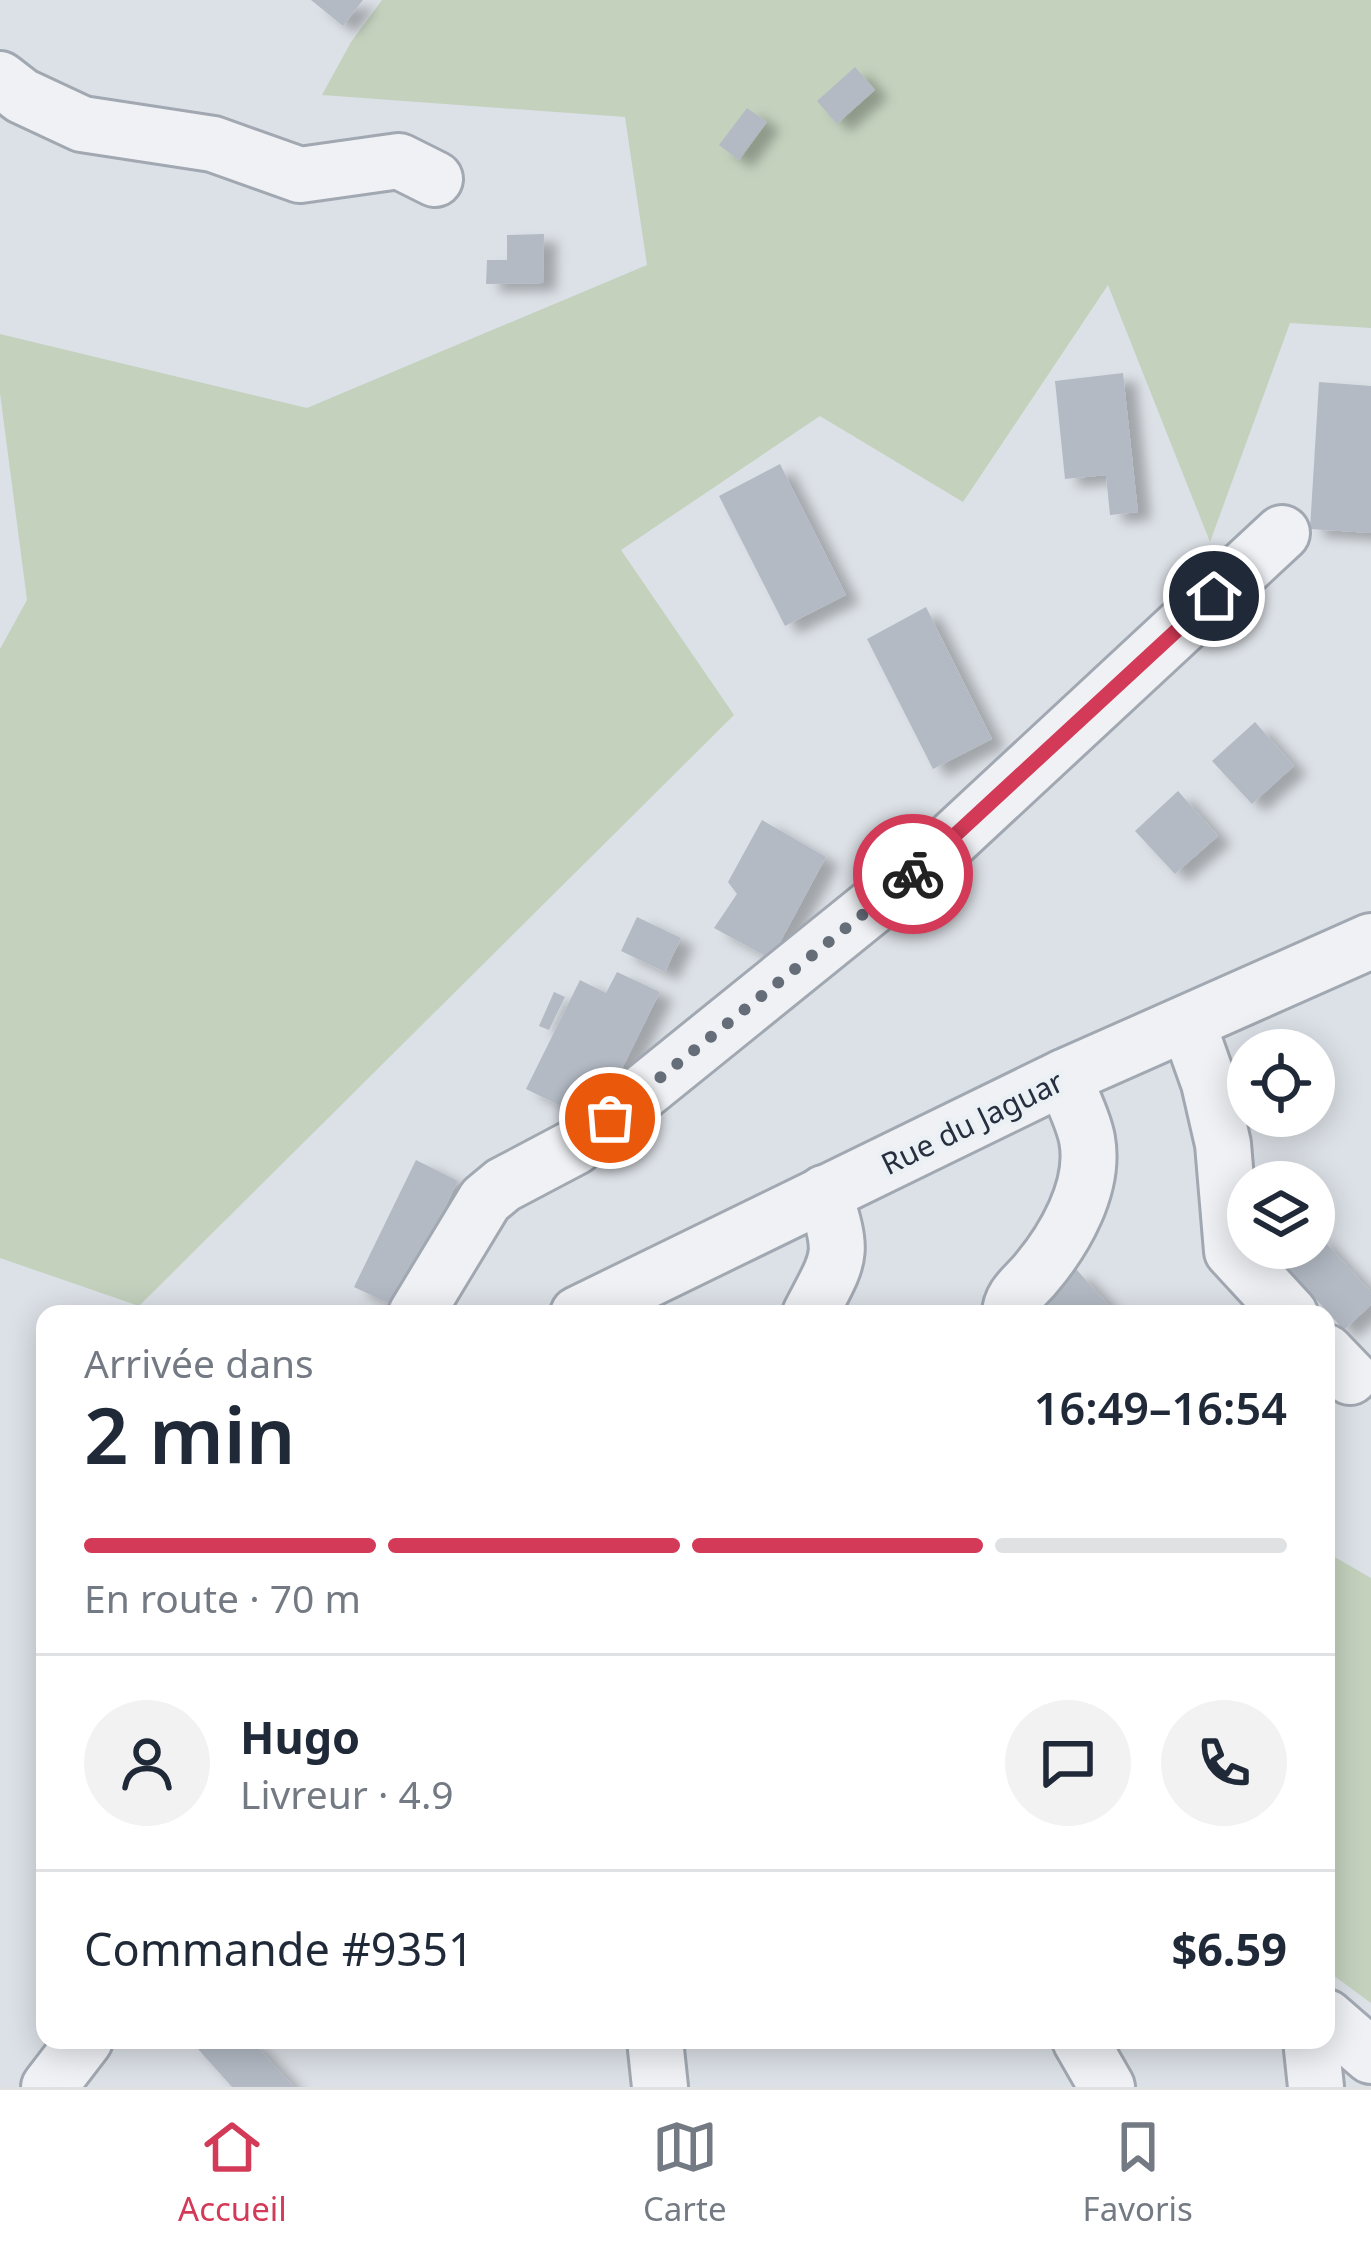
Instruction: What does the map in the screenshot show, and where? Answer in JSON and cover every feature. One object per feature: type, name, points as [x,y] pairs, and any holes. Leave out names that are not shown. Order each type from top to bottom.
[{"type":"street","points":[[0,79],[22,96],[82,124],[213,144],[300,176],[399,161],[435,179]]},
{"type":"street","points":[[421,1305],[484,1200],[574,1147],[930,860],[1282,533]]},
{"type":"street","name":"Rue du Jaguar","points":[[596,1305],[1064,1077],[1371,941]]},
{"type":"street","points":[[1188,1024],[1223,1144],[1232,1251],[1282,1305]]},
{"type":"street","points":[[1011,1305],[1060,1236],[1089,1177],[1087,1138],[1064,1077]]},
{"type":"street","points":[[815,1305],[832,1273],[839,1241],[824,1193]]},
{"type":"street","points":[[1335,2026],[1371,2056]]},
{"type":"street","points":[[49,2087],[78,2049]]},
{"type":"street","points":[[657,2049],[661,2087]]},
{"type":"street","points":[[1085,2049],[1107,2087]]},
{"type":"street","points":[[1312,2049],[1316,2087]]},
{"type":"green space","points":[[382,0],[1371,0],[1371,328],[1290,323],[1210,542],[1108,285],[963,502],[820,416],[621,550],[734,715],[136,1305],[0,1258],[0,649],[27,600],[0,393],[0,334],[307,408],[647,265],[625,117],[322,95],[351,42]]},
{"type":"green space","points":[[1335,1557],[1371,1578],[1371,2003],[1335,1977]]},
{"type":"building","points":[[311,0],[363,0],[343,26]]},
{"type":"building","points":[[855,67],[875,90],[837,124],[817,101]]},
{"type":"building","points":[[747,108],[767,122],[739,160],[719,145]]},
{"type":"building","points":[[544,234],[543,283],[486,284],[487,260],[507,260],[507,235]]},
{"type":"building","points":[[1123,373],[1138,512],[1110,515],[1106,475],[1065,479],[1055,381]]},
{"type":"building","points":[[1319,382],[1371,386],[1371,533],[1310,529]]},
{"type":"building","points":[[780,464],[846,595],[785,626],[719,496]]},
{"type":"building","points":[[926,607],[992,739],[933,769],[867,639]]},
{"type":"building","points":[[1255,722],[1294,766],[1252,804],[1212,761]]},
{"type":"building","points":[[1178,791],[1218,836],[1175,874],[1135,831]]},
{"type":"building","points":[[762,820],[826,857],[771,959],[714,928],[737,894],[728,882]]},
{"type":"building","points":[[637,917],[681,938],[665,972],[621,951]]},
{"type":"building","points":[[617,972],[660,992],[595,1123],[526,1089],[580,980],[606,993]]},
{"type":"building","points":[[554,992],[565,997],[549,1030],[539,1026]]},
{"type":"building","points":[[416,1160],[458,1181],[397,1305],[354,1287]]},
{"type":"building","points":[[1335,1253],[1371,1292],[1371,1305],[1344,1330],[1335,1320],[1335,1305],[1321,1305],[1288,1269],[1335,1269]]},
{"type":"building","points":[[1076,1269],[1109,1305],[1047,1305],[1042,1300]]},
{"type":"building","points":[[198,2049],[259,2049],[294,2087],[232,2087]]},
{"type":"way so far","points":[[610,1118],[913,874]]},
{"type":"route","points":[[913,874],[1214,596]]}]
